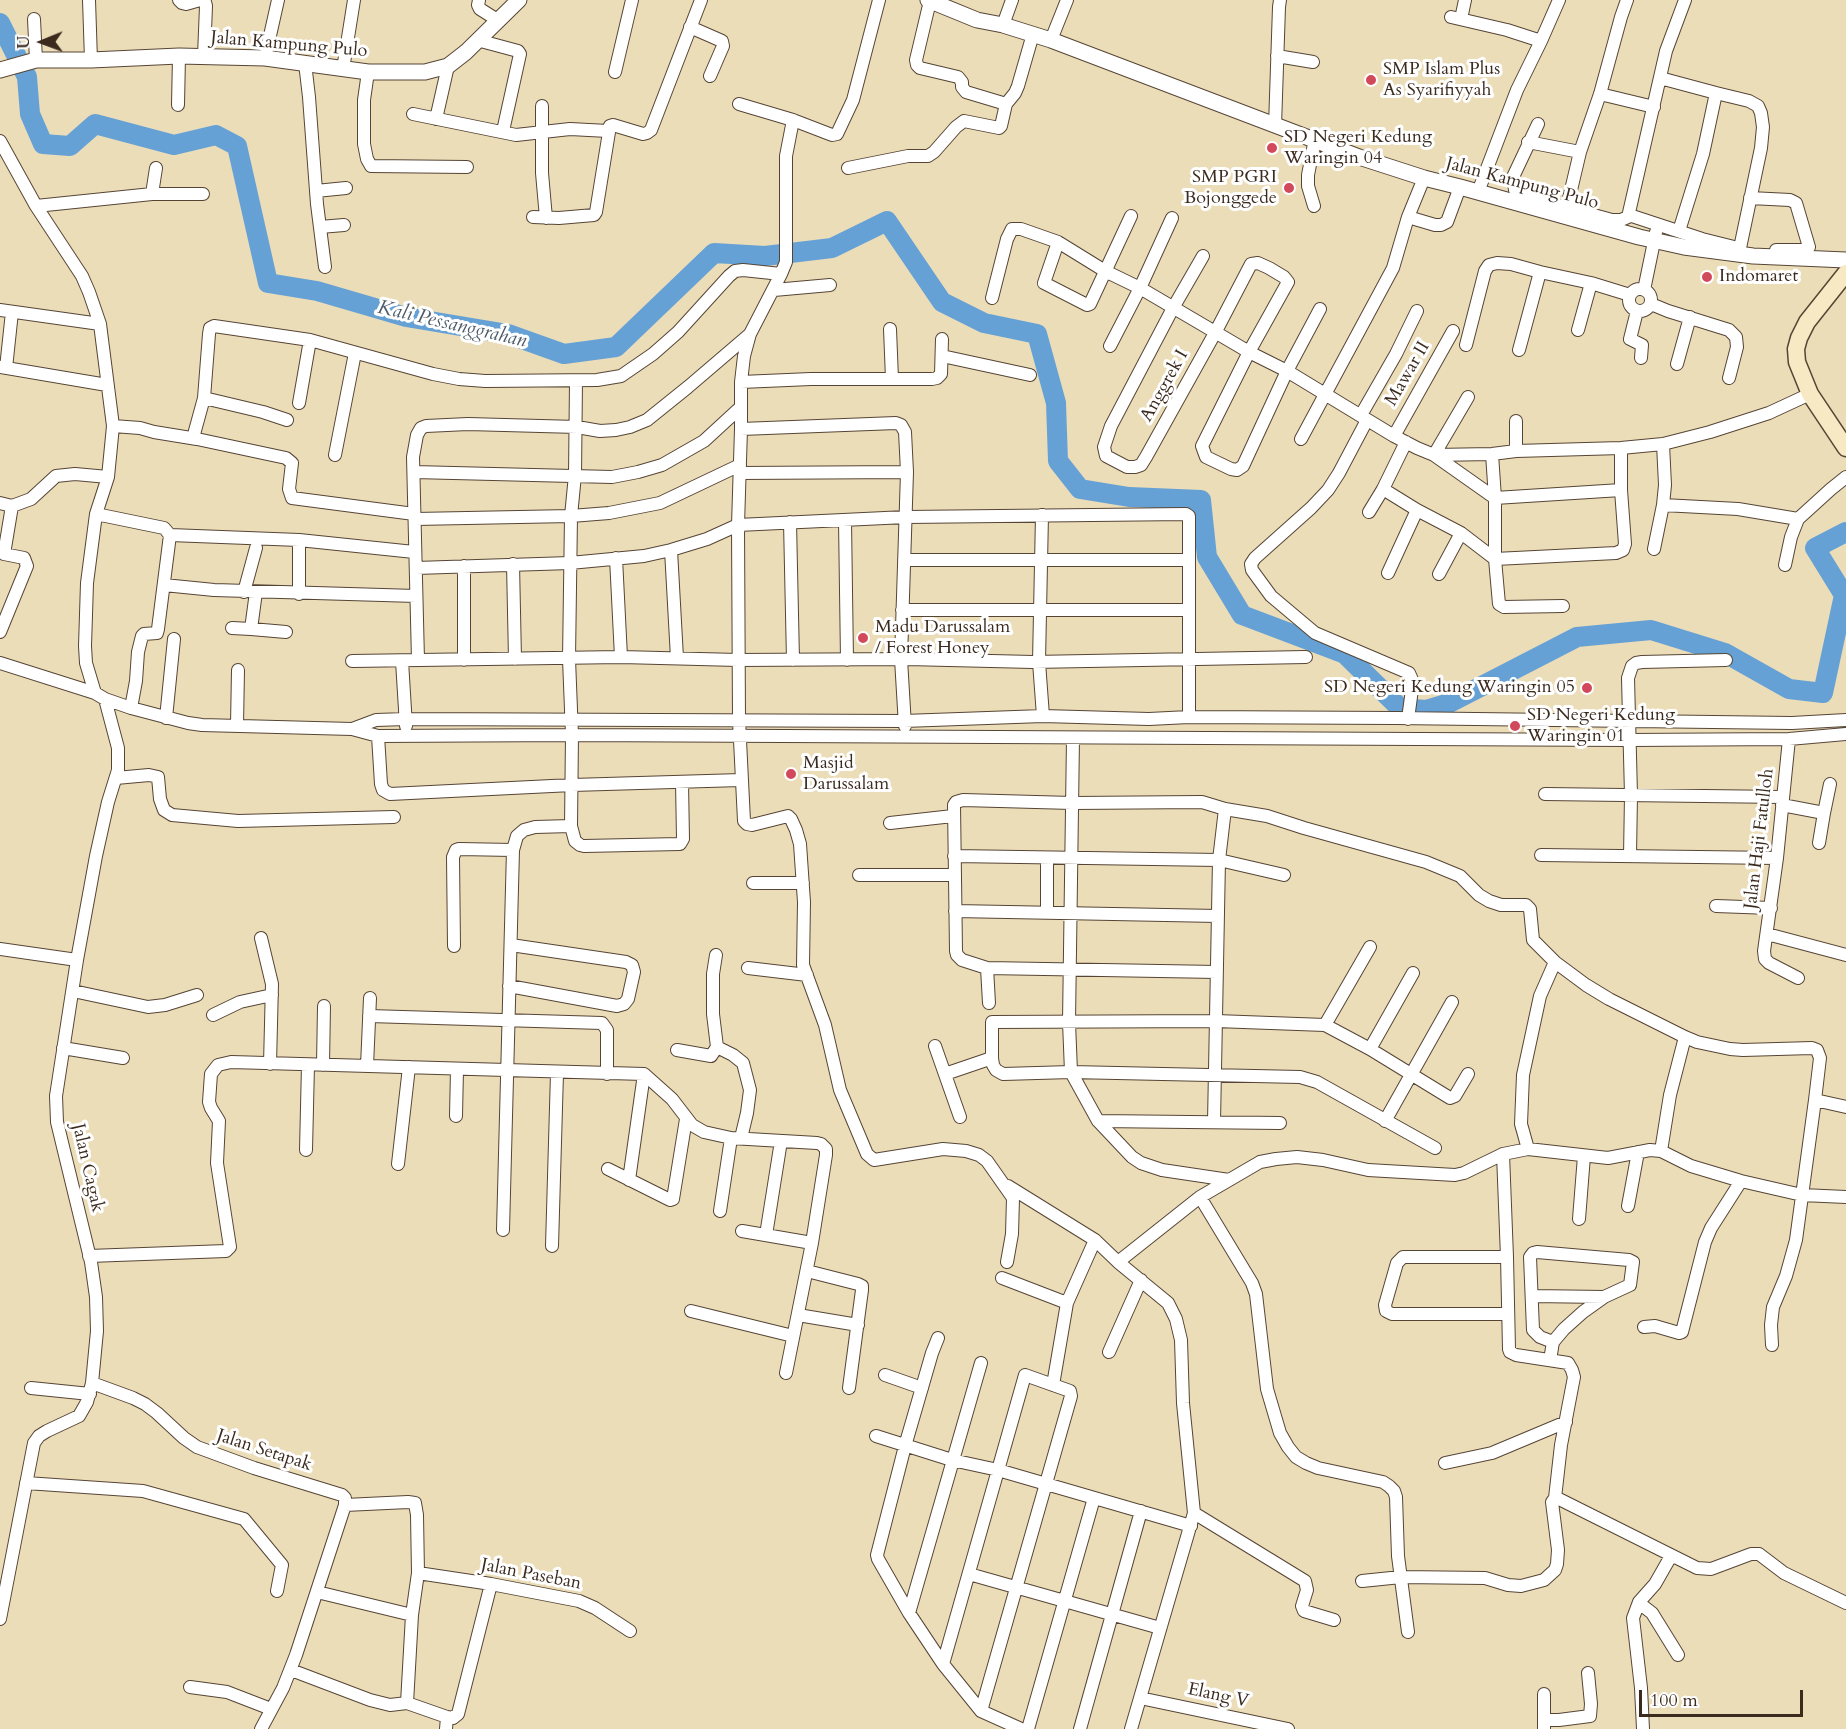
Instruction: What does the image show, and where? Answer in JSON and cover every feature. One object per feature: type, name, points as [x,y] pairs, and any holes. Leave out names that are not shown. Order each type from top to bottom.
[{"type":"main road","points":[[1846,273],[1807,322],[1796,349],[1797,362],[1810,394],[1846,446]]},
{"type":"street","points":[[89,0],[91,60]]},
{"type":"street","points":[[179,0],[186,4],[201,0],[205,2],[204,56]]},
{"type":"street","points":[[265,58],[278,0]]},
{"type":"street","points":[[343,69],[354,0]]},
{"type":"street","points":[[479,0],[480,9],[499,21]]},
{"type":"street","name":"Jalan Kampung Pulo","points":[[6,68],[32,60],[204,56],[265,58],[368,72],[425,72],[448,66],[466,52],[519,0]]},
{"type":"street","points":[[615,72],[632,0]]},
{"type":"street","points":[[533,218],[594,215],[610,126],[643,134],[651,130],[701,0]]},
{"type":"street","points":[[739,104],[793,120],[832,135],[837,134],[853,100],[879,0]]},
{"type":"street","points":[[929,0],[916,60],[917,65],[920,68],[958,77],[966,92],[1006,104]]},
{"type":"street","name":"Jalan Kampung Pulo","points":[[929,0],[977,20],[1003,25],[1051,40],[1275,126],[1389,168],[1424,178],[1656,233],[1713,252],[1846,260]]},
{"type":"street","points":[[1003,25],[1012,0]]},
{"type":"street","points":[[1051,40],[1067,0]]},
{"type":"street","points":[[1275,126],[1280,0]]},
{"type":"street","points":[[1465,0],[1456,18],[1542,41]]},
{"type":"street","points":[[1478,192],[1517,90],[1542,41],[1559,0]]},
{"type":"street","points":[[1567,207],[1580,153],[1627,0]]},
{"type":"street","points":[[1538,124],[1513,177],[1515,190],[1520,195],[1612,220],[1622,220],[1629,215],[1666,51],[1685,0]]},
{"type":"street","points":[[32,60],[34,19]]},
{"type":"street","points":[[690,27],[722,41],[723,44],[710,76]]},
{"type":"street","points":[[849,168],[908,156],[928,156],[964,121],[999,128],[1006,104],[1018,86],[1033,34]]},
{"type":"street","points":[[477,40],[518,51],[520,54],[503,131]]},
{"type":"street","points":[[178,105],[179,56]]},
{"type":"street","points":[[1277,56],[1313,62]]},
{"type":"street","points":[[305,63],[325,267]]},
{"type":"street","points":[[436,119],[448,66]]},
{"type":"street","points":[[368,72],[364,100],[364,144],[371,166],[467,167]]},
{"type":"street","points":[[1660,78],[1749,101],[1758,106],[1763,127],[1761,147],[1740,248]]},
{"type":"street","points":[[1679,231],[1703,154],[1716,93]]},
{"type":"street","points":[[1600,94],[1654,107]]},
{"type":"street","points":[[542,106],[542,173],[546,218]]},
{"type":"street","points":[[413,114],[516,135],[570,129],[608,131]]},
{"type":"street","points":[[793,120],[786,156],[784,268],[750,334],[744,356],[741,382],[738,660],[744,821],[752,825],[784,816],[794,825],[800,844],[803,883],[803,965],[825,1025],[840,1089],[867,1154],[874,1160],[943,1149],[966,1151],[979,1155],[987,1161],[1013,1198],[1012,1233],[1007,1262]]},
{"type":"street","points":[[1314,206],[1308,186],[1308,175],[1315,139]]},
{"type":"street","name":"Jalan Cagak","points":[[0,141],[36,207],[82,276],[100,324],[113,426],[108,477],[96,514],[87,583],[85,646],[86,663],[118,748],[118,770],[105,815],[76,960],[56,1096],[57,1122],[94,1281],[97,1314],[91,1389],[82,1413],[76,1419],[47,1431],[36,1439],[0,1619]]},
{"type":"street","points":[[1528,142],[1580,153]]},
{"type":"street","points":[[0,169],[13,165]]},
{"type":"street","points":[[152,194],[156,168]]},
{"type":"street","points":[[1301,440],[1393,268],[1408,217],[1424,178]]},
{"type":"street","points":[[1408,217],[1435,225],[1448,222],[1460,187]]},
{"type":"street","points":[[316,191],[346,188]]},
{"type":"street","points":[[36,207],[152,194],[203,194]]},
{"type":"street","points":[[1629,215],[1656,233],[1679,231],[1740,248],[1805,250],[1809,247],[1796,203],[1790,200],[1750,198]]},
{"type":"street","points":[[1058,242],[1043,287],[1087,305],[1090,304],[1131,216]]},
{"type":"street","points":[[1110,346],[1172,218]]},
{"type":"street","points":[[320,227],[344,225]]},
{"type":"street","points":[[992,298],[1009,233],[1012,229],[1021,229],[1058,242],[1215,333],[1287,371],[1406,442],[1434,455],[1495,498],[1621,490]]},
{"type":"street","points":[[1644,290],[1656,233]]},
{"type":"street","points":[[1173,308],[1203,256]]},
{"type":"street","name":"Anggrek I","points":[[1173,308],[1111,426],[1104,447],[1106,456],[1126,467],[1141,465],[1251,264],[1258,263],[1284,277],[1288,282],[1249,352]]},
{"type":"street","points":[[1466,345],[1485,271],[1489,265],[1512,264],[1630,295]]},
{"type":"street","points":[[193,438],[204,398],[210,328],[219,326],[310,340],[459,379],[576,381],[611,378],[630,371],[678,332],[735,271],[784,268]]},
{"type":"street","points":[[1519,350],[1540,272]]},
{"type":"street","points":[[1578,330],[1591,283]]},
{"type":"street","points":[[774,290],[830,285]]},
{"type":"street","points":[[1636,290],[1644,290],[1650,295],[1651,304],[1643,311],[1637,311],[1630,305],[1630,295],[1636,290]]},
{"type":"street","points":[[1651,304],[1668,312],[1729,330],[1736,337],[1737,347],[1729,378]]},
{"type":"street","points":[[1249,352],[1203,446],[1206,457],[1237,470],[1243,466],[1287,371],[1320,309]]},
{"type":"street","points":[[100,324],[6,311],[3,368],[107,385]]},
{"type":"street","points":[[1397,738],[1406,714],[1413,682],[1409,673],[1315,633],[1270,596],[1252,570],[1251,564],[1328,490],[1339,473],[1417,311]]},
{"type":"street","points":[[1637,311],[1630,339],[1642,345],[1641,358]]},
{"type":"street","points":[[1677,364],[1690,317]]},
{"type":"street","points":[[890,329],[892,379]]},
{"type":"street","name":"Mawar II","points":[[1394,435],[1453,331]]},
{"type":"street","points":[[418,660],[413,457],[417,435],[421,428],[468,424],[577,427],[600,431],[630,427],[647,420],[750,334]]},
{"type":"street","points":[[741,382],[937,378],[941,374],[942,339]]},
{"type":"street","points":[[299,403],[310,340]]},
{"type":"street","points":[[335,455],[355,353]]},
{"type":"street","points":[[942,356],[1030,375]]},
{"type":"street","points":[[576,381],[577,427],[571,516],[569,659],[572,735],[571,826],[575,841],[580,845],[680,844],[683,839],[682,782]]},
{"type":"street","points":[[1434,455],[1621,448],[1663,444],[1710,432],[1769,412],[1810,394]]},
{"type":"street","points":[[1434,455],[1468,396]]},
{"type":"street","points":[[204,398],[287,420]]},
{"type":"street","points":[[414,472],[612,477],[638,472],[663,465],[704,441],[741,407]]},
{"type":"street","points":[[1516,421],[1516,451]]},
{"type":"street","points":[[741,429],[896,423],[901,425],[905,432],[907,472],[901,659],[905,737]]},
{"type":"street","points":[[113,426],[140,428],[193,438],[290,460],[292,463],[289,489],[292,498],[415,516],[571,516],[609,513],[660,503],[739,469],[907,472]]},
{"type":"street","points":[[1369,512],[1406,442]]},
{"type":"street","points":[[1654,549],[1665,484],[1663,444]]},
{"type":"street","points":[[1383,489],[1461,533],[1495,559],[1616,553],[1623,550],[1625,544],[1621,448]]},
{"type":"street","points":[[1492,454],[1497,600],[1500,606],[1563,606]]},
{"type":"street","points":[[0,632],[27,566],[24,558],[2,553],[6,505],[31,499],[56,476],[75,474],[108,477]]},
{"type":"street","points":[[1785,565],[1791,537],[1798,519],[1846,477]]},
{"type":"street","points":[[1663,506],[1738,508],[1798,519]]},
{"type":"street","points":[[1388,573],[1417,510]]},
{"type":"street","points":[[96,514],[164,528],[170,535],[299,540],[414,552]]},
{"type":"street","points":[[1042,514],[1040,662],[1043,716]]},
{"type":"street","points":[[416,568],[570,563],[644,556],[707,539],[738,525],[906,517],[1186,514],[1189,516],[1189,717]]},
{"type":"street","points":[[844,521],[847,660]]},
{"type":"street","points":[[790,522],[792,660]]},
{"type":"street","points":[[1439,574],[1461,533]]},
{"type":"street","points":[[131,708],[138,652],[144,634],[157,633],[170,535]]},
{"type":"street","points":[[299,540],[299,594]]},
{"type":"street","points":[[251,629],[250,592],[256,548]]},
{"type":"street","points":[[671,550],[677,658]]},
{"type":"street","points":[[616,558],[621,657]]},
{"type":"street","points":[[904,560],[1189,561]]},
{"type":"street","points":[[513,564],[515,659]]},
{"type":"street","points":[[464,566],[464,660]]},
{"type":"street","points":[[164,585],[250,592],[416,596]]},
{"type":"street","points":[[902,610],[1189,610]]},
{"type":"street","points":[[232,627],[286,632]]},
{"type":"street","points":[[166,718],[174,639]]},
{"type":"street","points":[[352,662],[621,657],[1040,662],[1306,657]]},
{"type":"street","points":[[1630,856],[1628,678],[1632,666],[1636,663],[1726,660]]},
{"type":"street","points":[[402,661],[406,736]]},
{"type":"street","points":[[0,663],[131,708],[202,725],[352,729],[378,736],[1630,740],[1789,739],[1846,734]]},
{"type":"street","points":[[237,725],[238,670]]},
{"type":"street","points":[[352,729],[376,720],[571,718],[904,721],[1043,716],[1149,719],[1406,714],[1792,723],[1846,720]]},
{"type":"street","points":[[1261,718],[1261,738]]},
{"type":"street","points":[[1149,719],[1150,738]]},
{"type":"street","points":[[378,736],[381,784],[383,790],[390,794],[741,780]]},
{"type":"street","points":[[1073,738],[1069,1022],[1071,1072],[1098,1121],[1132,1157],[1151,1168],[1229,1180]]},
{"type":"street","name":"Jalan Haji Fatulloh","points":[[1789,739],[1767,934],[1846,955]]},
{"type":"street","points":[[116,778],[148,775],[158,777],[160,799],[164,810],[172,815],[238,821],[394,817]]},
{"type":"street","points":[[1819,843],[1830,784]]},
{"type":"street","points":[[1545,794],[1783,801],[1824,813]]},
{"type":"street","points":[[1217,972],[987,968],[962,960],[957,955],[954,805],[963,800],[1072,803],[1190,801],[1267,816],[1426,862],[1461,876],[1479,896],[1489,901],[1501,905],[1526,904],[1530,909],[1533,940],[1555,962],[1610,999],[1697,1042],[1743,1050],[1812,1048],[1817,1050],[1820,1058],[1802,1195],[1793,1251],[1773,1307],[1772,1345]]},
{"type":"street","points":[[1214,1122],[1219,860],[1225,809]]},
{"type":"street","points":[[890,823],[953,816]]},
{"type":"street","points":[[503,1230],[513,850],[517,836],[524,830],[535,827],[571,826]]},
{"type":"street","points":[[454,946],[454,853],[459,849],[513,850]]},
{"type":"street","points":[[1541,855],[1777,858]]},
{"type":"street","points":[[954,856],[1219,860],[1284,875]]},
{"type":"street","points":[[1047,858],[1047,913]]},
{"type":"street","points":[[859,874],[954,875]]},
{"type":"street","points":[[753,883],[803,883]]},
{"type":"street","points":[[1716,906],[1770,908]]},
{"type":"street","points":[[955,911],[1218,916]]},
{"type":"street","points":[[1767,934],[1764,951],[1766,959],[1798,978]]},
{"type":"street","points":[[261,938],[270,972],[272,995],[270,1064]]},
{"type":"street","points":[[509,986],[617,1006],[624,1004],[628,999],[634,972],[632,965],[626,962],[511,945]]},
{"type":"street","points":[[1325,1025],[1370,947]]},
{"type":"street","points":[[0,949],[76,960]]},
{"type":"street","points":[[677,1050],[711,1056],[717,1047],[713,1014],[713,974],[716,955]]},
{"type":"street","points":[[1528,1149],[1521,1124],[1523,1075],[1540,996],[1555,962]]},
{"type":"street","points":[[748,968],[807,975]]},
{"type":"street","points":[[987,968],[989,1003]]},
{"type":"street","points":[[1370,1049],[1413,973]]},
{"type":"street","points":[[73,991],[147,1007],[165,1005],[197,995]]},
{"type":"street","points":[[213,1015],[240,1002],[272,995]]},
{"type":"street","points":[[367,1066],[370,998]]},
{"type":"street","points":[[1385,1121],[1452,1002]]},
{"type":"street","points":[[323,1065],[324,1006]]},
{"type":"street","points":[[369,1016],[602,1023],[607,1030],[607,1074]]},
{"type":"street","points":[[1435,1148],[1309,1079],[1071,1072],[1003,1074],[996,1070],[992,1058],[992,1022],[1216,1021],[1325,1025],[1370,1049],[1450,1098],[1455,1096],[1468,1074]]},
{"type":"street","points":[[1661,1150],[1670,1095],[1686,1037]]},
{"type":"street","points":[[935,1046],[960,1117]]},
{"type":"street","points":[[717,1047],[743,1063],[750,1090],[747,1113],[736,1138],[720,1211]]},
{"type":"street","points":[[63,1048],[123,1058]]},
{"type":"street","points":[[945,1074],[992,1058]]},
{"type":"street","points":[[89,1257],[226,1251],[230,1247],[217,1163],[219,1120],[209,1102],[213,1068],[224,1063],[644,1074],[672,1099],[686,1119],[704,1132],[736,1138],[817,1143],[826,1149],[812,1243],[786,1373]]},
{"type":"street","points":[[306,1150],[308,1065]]},
{"type":"street","points":[[398,1164],[409,1067]]},
{"type":"street","points":[[456,1116],[457,1069]]},
{"type":"street","points":[[552,1245],[557,1073]]},
{"type":"street","points":[[629,1180],[644,1074]]},
{"type":"street","points":[[1815,1100],[1846,1107]]},
{"type":"street","points":[[608,1170],[670,1200],[673,1199],[686,1119]]},
{"type":"street","points":[[1098,1121],[1280,1123]]},
{"type":"street","points":[[766,1235],[781,1141]]},
{"type":"street","points":[[1118,1262],[1200,1197],[1260,1162],[1297,1157],[1368,1170],[1455,1175],[1503,1154],[1528,1149],[1608,1158],[1661,1150],[1691,1166],[1741,1181],[1802,1195],[1846,1197]]},
{"type":"street","points":[[1628,1206],[1638,1152]]},
{"type":"street","points":[[1362,1581],[1401,1577],[1485,1578],[1515,1586],[1544,1580],[1550,1576],[1557,1564],[1558,1550],[1552,1502],[1555,1498],[1561,1445],[1574,1374],[1568,1364],[1510,1352],[1503,1154]]},
{"type":"street","points":[[1579,1219],[1584,1156]]},
{"type":"street","points":[[1644,1327],[1660,1327],[1682,1333],[1705,1242],[1711,1228],[1741,1181]]},
{"type":"street","points":[[1004,1184],[1095,1240],[1118,1262],[1142,1280],[1168,1303],[1176,1319],[1181,1340],[1183,1403],[1194,1513],[1131,1729]]},
{"type":"street","points":[[1200,1197],[1252,1282],[1256,1294],[1267,1389],[1280,1433],[1288,1448],[1296,1457],[1318,1468],[1383,1482],[1389,1486],[1396,1497],[1401,1577],[1408,1632]]},
{"type":"street","points":[[742,1231],[812,1243]]},
{"type":"street","points":[[1053,1385],[1067,1304],[1095,1240]]},
{"type":"street","points":[[1550,1360],[1553,1341],[1583,1312],[1604,1297],[1630,1285],[1633,1262],[1533,1253],[1530,1257],[1533,1330],[1540,1337],[1553,1341]]},
{"type":"street","points":[[1507,1257],[1403,1257],[1397,1263],[1385,1305],[1386,1311],[1392,1314],[1508,1314]]},
{"type":"street","points":[[807,1271],[861,1286],[849,1388]]},
{"type":"street","points":[[1002,1278],[1067,1304]]},
{"type":"street","points":[[1109,1352],[1142,1280]]},
{"type":"street","points":[[1532,1296],[1604,1297]]},
{"type":"street","points":[[691,1311],[794,1336]]},
{"type":"street","points":[[798,1315],[858,1326]]},
{"type":"street","points":[[938,1338],[904,1446],[877,1555],[879,1563],[909,1613],[944,1664],[981,1711],[1021,1729]]},
{"type":"street","points":[[909,1613],[981,1363]]},
{"type":"street","points":[[885,1375],[922,1388]]},
{"type":"street","points":[[944,1664],[1025,1375],[1070,1391],[1071,1396],[1047,1484],[981,1711]]},
{"type":"street","points":[[31,1388],[91,1389]]},
{"type":"street","name":"Jalan Setapak","points":[[91,1389],[133,1398],[145,1404],[197,1447],[254,1468],[342,1494],[345,1504]]},
{"type":"street","points":[[1445,1463],[1492,1453],[1566,1422]]},
{"type":"street","points":[[876,1436],[952,1460],[998,1470],[1191,1526]]},
{"type":"street","points":[[26,1483],[143,1491],[244,1519],[282,1565],[277,1591]]},
{"type":"street","points":[[1029,1729],[1094,1498]]},
{"type":"street","points":[[1555,1498],[1690,1566],[1704,1570],[1719,1567],[1751,1554],[1759,1554],[1784,1572],[1846,1603]]},
{"type":"street","points":[[261,1729],[284,1688],[291,1670],[345,1504],[415,1503],[418,1573],[412,1615],[406,1703]]},
{"type":"street","points":[[1080,1729],[1141,1511]]},
{"type":"street","points":[[1194,1513],[1305,1581],[1307,1590],[1302,1606],[1304,1611],[1334,1620]]},
{"type":"street","points":[[1643,1729],[1633,1618],[1639,1603],[1655,1584],[1671,1556]]},
{"type":"street","name":"Jalan Paseban","points":[[418,1573],[579,1600],[630,1631]]},
{"type":"street","points":[[969,1574],[1160,1628]]},
{"type":"street","points":[[291,1670],[370,1700],[390,1705],[406,1703],[447,1723],[458,1714],[491,1584]]},
{"type":"street","points":[[317,1592],[412,1615]]},
{"type":"street","points":[[1639,1603],[1652,1613],[1677,1655]]},
{"type":"street","points":[[1544,1694],[1544,1725],[1590,1716],[1588,1673]]},
{"type":"street","points":[[190,1687],[227,1692],[271,1710]]},
{"type":"street","name":"Elang V","points":[[1140,1698],[1288,1729]]},
{"type":"waterway","name":"Kali Pessanggrahan","points":[[0,23],[27,77],[30,114],[43,144],[70,146],[95,124],[174,145],[216,135],[237,146],[268,283],[317,291],[406,317],[508,334],[564,354],[616,347],[714,253],[765,256],[832,248],[887,221],[942,302],[984,323],[1037,334],[1056,403],[1058,461],[1080,489],[1129,497],[1201,500],[1207,557],[1242,615],[1345,654],[1400,708],[1426,710],[1449,703],[1577,637],[1651,630],[1725,653],[1789,689],[1823,693],[1844,595],[1815,548],[1846,532]]},
{"type":"place","name":"SMP Islam Plus As Syarifiyyah","points":[[1371,80]]},
{"type":"place","name":"SD Negeri Kedung Waringin 04","points":[[1272,148]]},
{"type":"place","name":"SMP PGRI Bojonggede","points":[[1289,188]]},
{"type":"place","name":"Indomaret","points":[[1707,277]]},
{"type":"place","name":"Madu Darussalam / Forest Honey","points":[[863,638]]},
{"type":"place","name":"SD Negeri Kedung Waringin 05","points":[[1587,688]]},
{"type":"place","name":"SD Negeri Kedung Waringin 01","points":[[1515,726]]},
{"type":"place","name":"Masjid Darussalam","points":[[791,774]]}]
